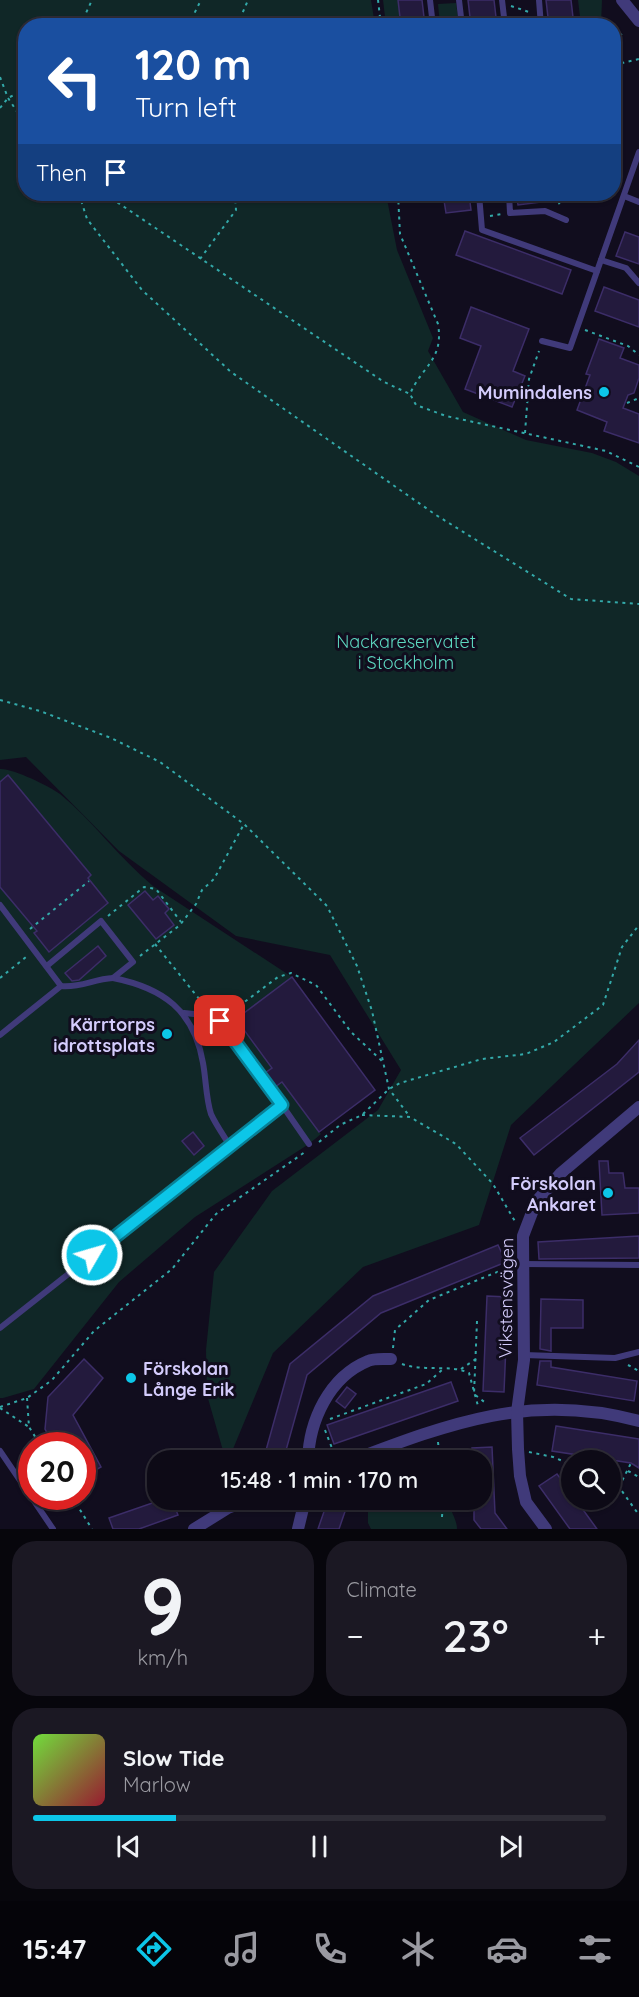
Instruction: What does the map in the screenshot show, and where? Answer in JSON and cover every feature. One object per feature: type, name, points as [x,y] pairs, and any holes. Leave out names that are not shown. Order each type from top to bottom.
[{"type":"street","points":[[622,0],[639,21]]},
{"type":"street","name":"Vikstensvägen","points":[[546,1529],[526,1502],[520,1476],[517,1412],[524,1355],[523,1236],[536,1202],[561,1173],[639,1107]]},
{"type":"street","points":[[308,1450],[309,1439],[320,1410],[336,1382],[369,1360],[391,1359]]},
{"type":"street","points":[[381,1450],[436,1430],[481,1418],[535,1408],[573,1409],[613,1414],[639,1421]]},
{"type":"street","points":[[194,1529],[225,1510]]},
{"type":"street","points":[[298,1529],[303,1510]]},
{"type":"lane","points":[[430,0],[432,18]]},
{"type":"lane","points":[[459,0],[461,18]]},
{"type":"lane","points":[[538,0],[540,16]]},
{"type":"lane","points":[[502,3],[504,18]]},
{"type":"lane","points":[[542,341],[570,348],[639,152]]},
{"type":"lane","points":[[624,196],[639,202]]},
{"type":"lane","points":[[480,201],[482,230],[597,271]]},
{"type":"lane","points":[[509,201],[510,213],[545,211],[566,220]]},
{"type":"lane","points":[[601,260],[626,268],[639,283]]},
{"type":"lane","points":[[0,905],[48,965],[61,986]]},
{"type":"lane","points":[[48,965],[101,921],[133,962],[113,978]]},
{"type":"lane","points":[[0,1035],[61,986],[77,988],[94,979],[113,978],[149,987],[184,1013],[195,1033],[202,1057],[211,1113],[230,1146]]},
{"type":"lane","points":[[184,1013],[213,1016],[220,1021],[309,1144]]},
{"type":"lane","points":[[0,1328],[282,1105]]},
{"type":"lane","points":[[523,1264],[639,1265]]},
{"type":"lane","points":[[524,1355],[615,1358],[639,1352]]},
{"type":"lane","points":[[0,1451],[53,1529]]},
{"type":"path","points":[[84,18],[92,0]]},
{"type":"path","points":[[192,18],[201,0]]},
{"type":"path","points":[[240,18],[248,0]]},
{"type":"path","points":[[378,0],[380,18]]},
{"type":"path","points":[[502,3],[540,16]]},
{"type":"path","points":[[621,63],[639,59]]},
{"type":"path","points":[[0,77],[8,98],[18,113]]},
{"type":"path","points":[[0,108],[8,98],[18,93]]},
{"type":"path","points":[[81,201],[87,219],[142,290],[231,372],[436,515],[572,599],[639,604]]},
{"type":"path","points":[[115,201],[384,382],[410,394],[416,405],[446,416],[606,451],[639,467]]},
{"type":"path","points":[[201,259],[236,210],[236,201]]},
{"type":"path","points":[[398,201],[400,234],[438,324],[440,338],[430,365],[410,394]]},
{"type":"path","points":[[577,327],[628,346],[639,355]]},
{"type":"path","points":[[525,433],[529,379],[542,341]]},
{"type":"path","points":[[627,404],[639,398]]},
{"type":"path","points":[[0,700],[40,711],[129,746],[160,762],[244,824],[327,906],[357,966],[385,1062],[389,1089],[410,1117],[456,1144],[493,1184],[523,1236]]},
{"type":"path","points":[[133,962],[182,923],[202,890],[214,879],[244,824]]},
{"type":"path","points":[[23,934],[89,881]]},
{"type":"path","points":[[101,921],[144,887],[156,889],[182,923]]},
{"type":"path","points":[[0,1407],[27,1398],[52,1380],[94,1331],[172,1269],[216,1214],[340,1125],[362,1115],[389,1089],[482,1059],[526,1054],[554,1042],[603,1005],[622,947],[639,925]]},
{"type":"path","points":[[155,944],[213,1016]]},
{"type":"path","points":[[0,978],[35,949]]},
{"type":"path","points":[[220,1021],[278,977],[291,973],[316,985],[351,1032],[385,1062]]},
{"type":"path","points":[[362,1115],[410,1117]]},
{"type":"path","points":[[481,1418],[468,1373],[461,1370],[416,1369],[391,1359],[395,1330],[413,1311],[429,1300],[502,1270]]},
{"type":"path","points":[[474,1394],[477,1321]]},
{"type":"path","points":[[461,1370],[476,1359]]},
{"type":"path","points":[[333,1450],[322,1421],[426,1384],[442,1370]]},
{"type":"path","points":[[474,1394],[483,1401]]},
{"type":"path","points":[[27,1398],[29,1427]]},
{"type":"path","points":[[0,1407],[29,1427],[32,1432]]},
{"type":"path","points":[[436,1430],[439,1450]]},
{"type":"path","points":[[518,1449],[561,1460]]},
{"type":"path","points":[[621,1483],[631,1463]]},
{"type":"path","points":[[628,1470],[639,1477]]},
{"type":"path","points":[[621,1490],[639,1515]]},
{"type":"path","points":[[80,1510],[92,1529]]},
{"type":"path","points":[[442,1510],[442,1517]]},
{"type":"green space","name":"Nackareservatet i Stockholm","points":[[0,0],[371,0],[374,18],[18,18],[18,201],[387,201],[397,250],[433,338],[428,351],[463,412],[526,440],[592,453],[616,462],[639,476],[639,1003],[511,1125],[479,1225],[363,1267],[273,1353],[233,1450],[223,1450],[207,1395],[206,1350],[214,1272],[272,1191],[378,1110],[401,1070],[330,955],[236,936],[119,851],[26,757],[0,760]]},
{"type":"green space","points":[[383,0],[398,0],[400,18],[385,18]]},
{"type":"green space","points":[[578,0],[602,0],[601,18],[580,18]]},
{"type":"green space","points":[[456,3],[458,18],[439,18],[438,4]]},
{"type":"green space","name":"Kärrtorps idrottsplats","points":[[0,769],[21,774],[60,794],[153,886],[292,977],[375,1090],[319,1132],[321,1134],[309,1144],[195,1217],[119,1282],[34,1389],[3,1398],[0,1398]]},
{"type":"green space","points":[[368,1510],[452,1510],[457,1529],[371,1529],[368,1523]]},
{"type":"building","points":[[398,0],[422,0],[424,18],[400,18]]},
{"type":"building","points":[[468,0],[494,0],[496,18],[470,18]]},
{"type":"building","points":[[546,0],[571,0],[573,18],[548,18]]},
{"type":"building","points":[[444,201],[470,201],[471,210],[446,213]]},
{"type":"building","points":[[517,201],[548,201],[518,205]]},
{"type":"building","points":[[465,231],[571,270],[562,294],[456,255]]},
{"type":"building","points":[[625,232],[639,237],[639,264],[616,256]]},
{"type":"building","points":[[604,287],[639,300],[639,327],[595,311]]},
{"type":"building","points":[[471,307],[529,329],[513,371],[525,376],[512,407],[465,389],[481,346],[460,338]]},
{"type":"building","points":[[599,339],[624,348],[620,358],[639,365],[639,378],[634,393],[628,395],[623,408],[639,414],[639,443],[604,431],[607,422],[577,410],[590,375],[586,374]]},
{"type":"building","points":[[8,775],[91,875],[88,878],[108,903],[49,952],[34,933],[37,931],[0,887],[0,782]]},
{"type":"building","points":[[145,891],[153,900],[158,896],[169,909],[165,913],[174,925],[156,939],[128,905]]},
{"type":"building","points":[[98,946],[106,956],[79,980],[72,981],[65,973]]},
{"type":"building","points":[[292,977],[375,1090],[319,1132],[282,1082],[275,1087],[265,1073],[272,1068],[236,1019]]},
{"type":"building","points":[[639,1040],[639,1072],[534,1155],[520,1138],[617,1064]]},
{"type":"building","points":[[193,1132],[204,1146],[194,1155],[182,1141]]},
{"type":"building","points":[[599,1161],[608,1161],[609,1173],[623,1173],[625,1188],[639,1188],[639,1213],[602,1215]]},
{"type":"building","points":[[639,1236],[639,1258],[539,1259],[538,1242]]},
{"type":"building","points":[[498,1245],[506,1262],[381,1313],[307,1375],[286,1450],[266,1450],[290,1364],[373,1296]]},
{"type":"building","points":[[487,1296],[508,1297],[504,1392],[483,1391]]},
{"type":"building","points":[[541,1299],[583,1300],[583,1328],[551,1328],[551,1351],[540,1349]]},
{"type":"building","points":[[84,1359],[103,1378],[73,1415],[82,1432],[47,1432],[48,1397]]},
{"type":"building","points":[[540,1361],[551,1361],[551,1367],[637,1381],[634,1401],[537,1385]]},
{"type":"building","points":[[451,1382],[458,1401],[334,1444],[327,1425]]},
{"type":"building","points":[[347,1387],[356,1394],[345,1408],[336,1401]]},
{"type":"building","points":[[556,1426],[639,1439],[639,1468],[631,1463],[621,1461],[621,1450],[552,1451]]},
{"type":"building","points":[[492,1447],[495,1513],[507,1529],[481,1529],[474,1520],[474,1510],[492,1510],[492,1450],[472,1450],[472,1448]]},
{"type":"building","points":[[96,1458],[101,1467],[96,1470]]},
{"type":"building","points":[[557,1474],[561,1479],[561,1510],[583,1510],[597,1529],[570,1529],[539,1486]]},
{"type":"building","points":[[147,1505],[147,1510],[176,1510],[178,1515],[139,1529],[113,1529],[109,1518]]},
{"type":"building","points":[[325,1510],[346,1510],[339,1529],[318,1529]]},
{"type":"place","name":"Mumindalens","points":[[604,392]]},
{"type":"place","name":"Kärrtorps idrottsplats","points":[[167,1034]]},
{"type":"place","name":"Förskolan Ankaret","points":[[608,1193]]},
{"type":"place","name":"Förskolan Långe Erik","points":[[131,1378]]},
{"type":"route","points":[[92,1255],[282,1105],[220,1021]]}]
